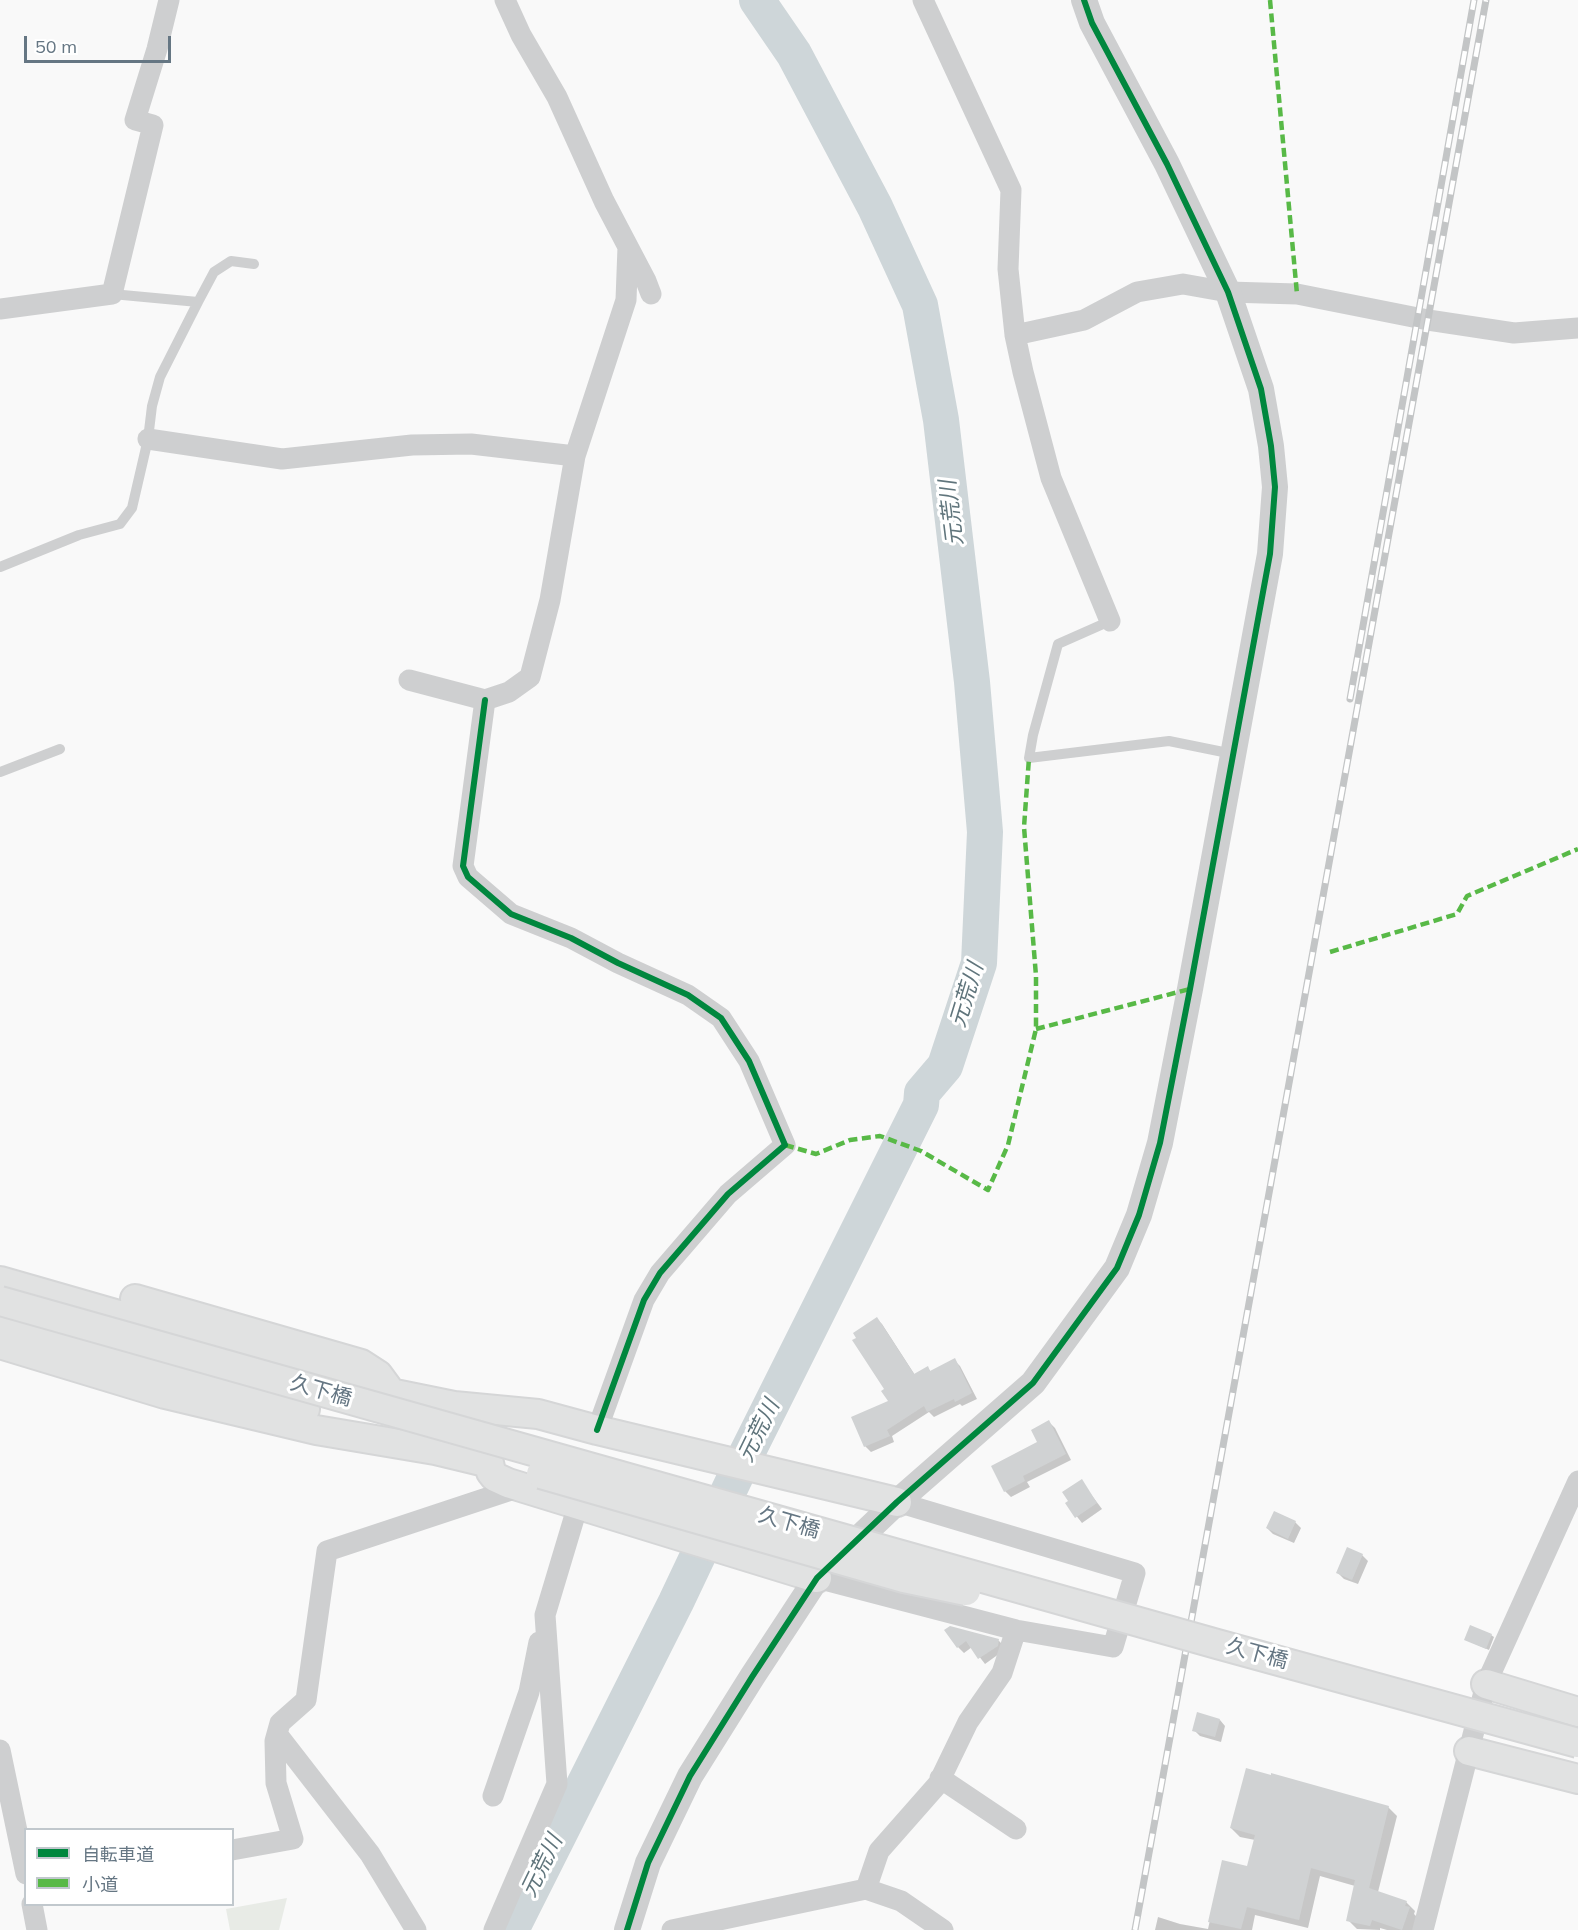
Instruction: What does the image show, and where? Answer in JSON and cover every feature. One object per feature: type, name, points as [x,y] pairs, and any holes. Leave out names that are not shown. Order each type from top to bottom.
[{"type":"main road","points":[[0,1260],[361,1364],[378,1375],[390,1393]]},
{"type":"main road","points":[[0,1281],[390,1393],[440,1404],[538,1414],[897,1502]]},
{"type":"main road","name":"久下橋","points":[[0,1300],[1217,1644],[1578,1743]]},
{"type":"main road","points":[[0,1320],[363,1426],[400,1444]]},
{"type":"main road","points":[[0,1344],[165,1394],[316,1430],[400,1444],[489,1463],[578,1505],[817,1578]]},
{"type":"main road","points":[[480,1409],[515,1425],[553,1437],[955,1551],[1217,1644]]},
{"type":"main road","points":[[530,1481],[904,1578],[1217,1644]]},
{"type":"main road","points":[[1486,1684],[1578,1713]]},
{"type":"main road","points":[[1469,1751],[1578,1779]]},
{"type":"street","points":[[0,309],[112,294],[153,125],[135,120],[157,49],[169,0]]},
{"type":"street","points":[[505,0],[520,35],[557,97],[604,201],[651,294]]},
{"type":"street","points":[[923,0],[1011,190],[1008,269],[1014,335],[1052,478],[1110,621]]},
{"type":"street","points":[[627,1930],[648,1863],[690,1776],[817,1578],[897,1502],[1033,1383],[1117,1268],[1139,1215],[1160,1143],[1270,554],[1275,488],[1271,446],[1261,389],[1228,292],[1167,164],[1092,23],[1084,0]]},
{"type":"street","points":[[408,680],[485,700],[509,692],[530,677],[550,600],[575,456],[626,300],[628,247]]},
{"type":"street","points":[[1014,335],[1084,320],[1137,292],[1183,284],[1228,292],[1297,294],[1428,320],[1514,333],[1578,328]]},
{"type":"street","points":[[148,439],[282,459],[412,445],[471,444],[575,456]]},
{"type":"street","points":[[485,700],[463,866],[468,877],[511,914],[571,938],[618,963],[688,995],[721,1017],[749,1061],[785,1145],[728,1194],[660,1273],[644,1299],[597,1430]]},
{"type":"street","points":[[234,1850],[293,1839],[276,1783],[275,1741],[280,1723],[306,1700],[327,1551],[530,1481]]},
{"type":"street","points":[[1423,1930],[1486,1684],[1578,1481]]},
{"type":"street","points":[[817,1578],[1016,1630],[1113,1647],[1135,1573],[897,1502]]},
{"type":"street","points":[[494,1796],[529,1692],[545,1615],[578,1505]]},
{"type":"street","points":[[494,1930],[557,1784],[545,1615]]},
{"type":"street","points":[[866,1889],[879,1851],[938,1784],[968,1722],[1002,1673],[1016,1630]]},
{"type":"street","points":[[277,1734],[370,1854],[416,1930]]},
{"type":"street","points":[[0,1750],[24,1864]]},
{"type":"street","points":[[940,1778],[1016,1829]]},
{"type":"street","points":[[672,1930],[866,1889],[901,1900],[943,1930]]},
{"type":"street","points":[[32,1906],[37,1930]]},
{"type":"lane","points":[[0,567],[79,535],[120,524],[132,508],[160,377],[198,302],[214,272],[231,261],[254,264]]},
{"type":"lane","points":[[112,294],[198,302]]},
{"type":"lane","points":[[1110,621],[1058,644],[1029,759],[1169,741],[1233,754]]},
{"type":"lane","points":[[0,772],[60,749]]},
{"type":"shaded area","points":[[287,1898],[279,1930],[230,1930],[226,1909]]},
{"type":"building","points":[[877,1317],[914,1374],[928,1366],[930,1371],[955,1358],[972,1393],[927,1412],[924,1406],[887,1430],[890,1436],[864,1447],[851,1417],[888,1401],[881,1391],[884,1389],[852,1340],[856,1338],[853,1333]]},
{"type":"building","points":[[1049,1420],[1066,1454],[1023,1476],[1025,1481],[1004,1492],[991,1466],[1037,1442],[1031,1430]]},
{"type":"building","points":[[1082,1479],[1097,1503],[1075,1518],[1065,1503],[1068,1501],[1062,1492]]},
{"type":"building","points":[[1274,1511],[1296,1521],[1288,1539],[1266,1528]]},
{"type":"building","points":[[1347,1547],[1363,1554],[1352,1580],[1336,1573]]},
{"type":"building","points":[[1470,1625],[1492,1634],[1486,1649],[1464,1640]]},
{"type":"building","points":[[950,1626],[999,1639],[998,1646],[978,1659],[966,1641],[957,1648],[944,1630]]},
{"type":"building","points":[[1197,1712],[1220,1719],[1215,1737],[1192,1731]]},
{"type":"building","points":[[1246,1768],[1389,1806],[1369,1888],[1407,1901],[1405,1906],[1410,1907],[1402,1930],[1372,1920],[1370,1926],[1346,1921],[1355,1880],[1311,1868],[1299,1920],[1247,1907],[1241,1929],[1208,1922],[1222,1860],[1247,1866],[1255,1835],[1230,1828]]},
{"type":"waterway","name":"元荒川","points":[[511,1930],[921,1105],[922,1093],[945,1066],[979,963],[985,832],[972,682],[941,420],[920,305],[875,207],[794,54],[757,0]]},
{"type":"railway","points":[[1350,699],[1474,0]]},
{"type":"railway","points":[[1135,1930],[1486,0]]},
{"type":"marked path","points":[[1270,0],[1297,294]]},
{"type":"marked path","points":[[785,1145],[816,1154],[850,1140],[880,1136],[921,1151],[988,1190],[1008,1145],[1036,1029],[1036,976],[1024,827],[1029,758]]},
{"type":"marked path","points":[[1330,952],[1457,914],[1467,896],[1578,849]]},
{"type":"marked path","points":[[1036,1029],[1190,989]]},
{"type":"cycle path","points":[[627,1930],[648,1863],[690,1776],[817,1578],[897,1502],[1033,1383],[1117,1268],[1139,1215],[1160,1143],[1270,554],[1275,487],[1271,446],[1261,389],[1228,292],[1167,164],[1092,23],[1084,0]]},
{"type":"cycle path","points":[[485,700],[463,866],[468,877],[511,914],[571,938],[618,963],[688,995],[721,1018],[749,1061],[785,1145],[728,1194],[660,1273],[644,1300],[597,1430]]}]
